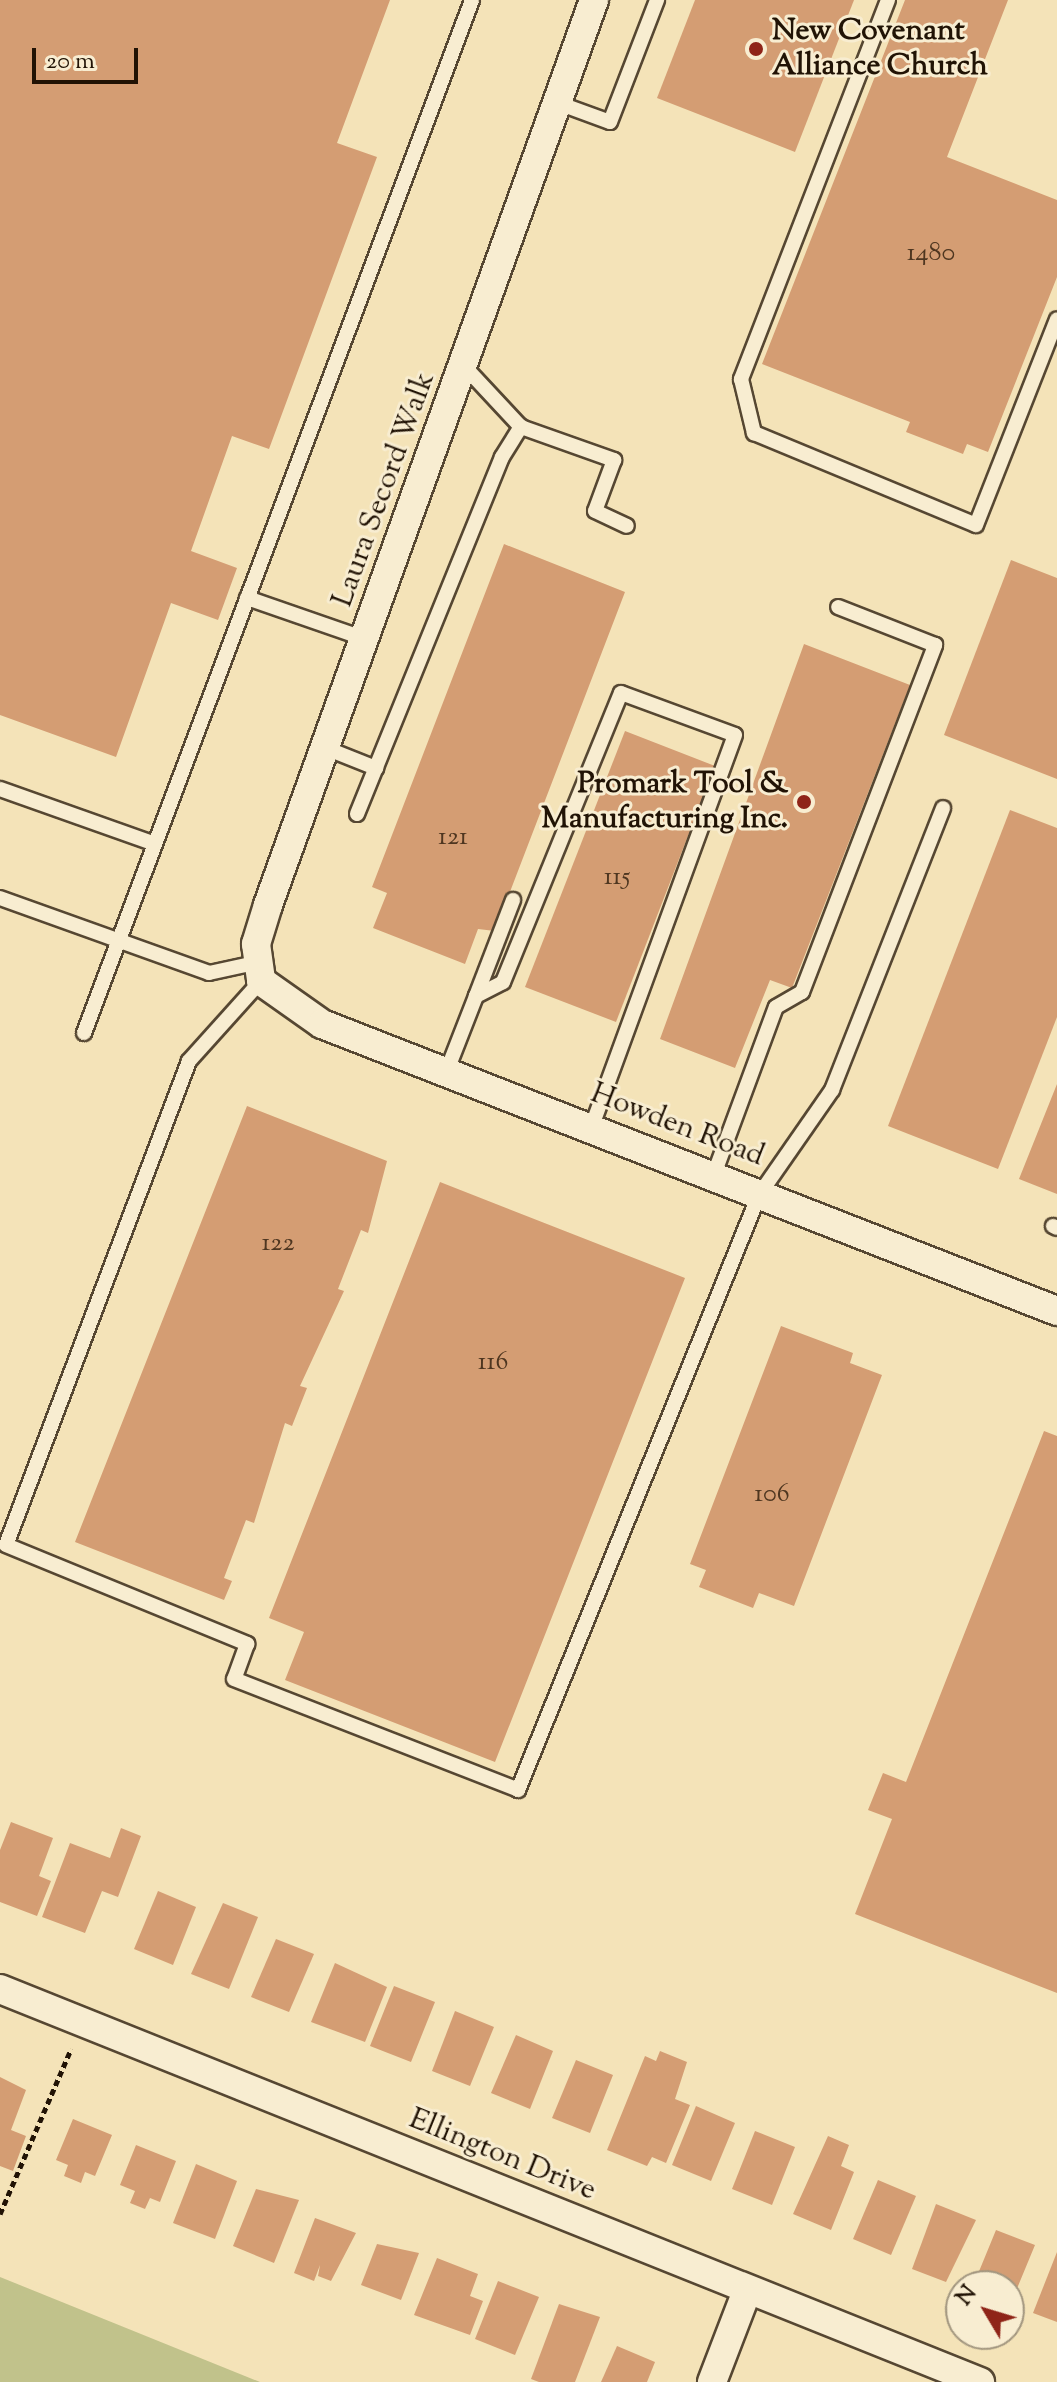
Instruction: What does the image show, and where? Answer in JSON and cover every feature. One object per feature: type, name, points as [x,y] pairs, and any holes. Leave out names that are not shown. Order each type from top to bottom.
[{"type":"street","name":"Laura Secord Walk","points":[[264,980],[268,905],[368,640],[558,103],[590,1]]},
{"type":"street","name":"Howden Road","points":[[264,980],[322,1024],[1057,1310]]},
{"type":"street","name":"Ellington Drive","points":[[0,1989],[980,2382]]},
{"type":"street","points":[[712,2382],[747,2291]]},
{"type":"lane","points":[[84,1033],[472,0]]},
{"type":"lane","points":[[558,103],[610,122],[657,0]]},
{"type":"lane","points":[[888,0],[741,379],[754,433],[976,525],[1057,319]]},
{"type":"lane","points":[[465,367],[521,427],[614,460],[595,511],[627,526]]},
{"type":"lane","points":[[357,814],[502,457],[521,427]]},
{"type":"lane","points":[[247,598],[368,640]]},
{"type":"lane","points":[[713,1177],[776,1007],[802,992],[935,645],[838,607]]},
{"type":"lane","points":[[476,996],[503,982],[621,693],[735,735],[591,1129]]},
{"type":"lane","points":[[328,749],[376,768]]},
{"type":"lane","points":[[0,789],[155,844]]},
{"type":"lane","points":[[264,980],[189,1061],[6,1545],[247,1644],[234,1679],[518,1790],[759,1195],[832,1090],[943,808]]},
{"type":"lane","points":[[0,898],[209,973],[264,980]]},
{"type":"lane","points":[[446,1073],[513,900]]},
{"type":"path","points":[[0,2214],[82,2023]]},
{"type":"green space","points":[[0,2277],[260,2382],[0,2382]]},
{"type":"building","points":[[0,0],[390,0],[337,143],[377,157],[269,449],[232,436],[191,551],[237,568],[218,620],[171,603],[116,757],[0,715]]},
{"type":"building","name":"New Covenant Alliance Church","points":[[695,0],[854,0],[795,152],[657,98]]},
{"type":"building","points":[[905,0],[1008,0],[947,157],[1057,200],[1057,277],[988,452],[967,444],[963,454],[906,432],[910,422],[762,364]]},
{"type":"building","points":[[504,544],[625,592],[495,931],[478,929],[465,964],[373,928],[387,893],[372,887]]},
{"type":"building","points":[[1011,560],[1057,578],[1057,779],[944,735]]},
{"type":"building","points":[[804,644],[910,685],[792,988],[770,980],[735,1068],[660,1039]]},
{"type":"building","points":[[625,731],[715,766],[616,1022],[525,987]]},
{"type":"building","points":[[1010,810],[1057,828],[1057,1017],[998,1169],[888,1126]]},
{"type":"building","points":[[1057,1084],[1057,1194],[1019,1179]]},
{"type":"building","points":[[247,1106],[387,1161],[368,1233],[361,1230],[338,1289],[344,1291],[300,1386],[307,1388],[292,1426],[285,1423],[254,1523],[246,1520],[224,1578],[232,1581],[224,1600],[75,1542]]},
{"type":"building","points":[[440,1182],[685,1278],[495,1762],[285,1680],[304,1632],[269,1618]]},
{"type":"building","points":[[781,1326],[853,1353],[850,1363],[882,1375],[794,1606],[759,1593],[753,1608],[699,1587],[706,1570],[690,1564]]},
{"type":"building","points":[[1044,1431],[1057,1436],[1057,1993],[855,1914],[892,1819],[868,1810],[883,1773],[906,1782]]},
{"type":"building","points":[[11,1822],[53,1838],[39,1876],[51,1881],[37,1916],[0,1902],[0,1850]]},
{"type":"building","points":[[121,1828],[141,1836],[118,1897],[102,1891],[85,1933],[42,1917],[70,1843],[110,1858]]},
{"type":"building","points":[[158,1891],[196,1907],[173,1965],[134,1949]]},
{"type":"building","points":[[223,1903],[258,1917],[229,1989],[191,1974]]},
{"type":"building","points":[[276,1939],[314,1954],[289,2012],[251,1997]]},
{"type":"building","points":[[335,1963],[387,1987],[365,2042],[311,2022]]},
{"type":"building","points":[[394,1986],[435,2002],[411,2062],[370,2046]]},
{"type":"building","points":[[455,2011],[494,2027],[470,2086],[432,2071]]},
{"type":"building","points":[[516,2035],[553,2051],[530,2109],[491,2093]]},
{"type":"building","points":[[660,2051],[687,2062],[675,2099],[690,2105],[666,2163],[652,2157],[647,2166],[607,2150],[645,2056],[656,2061]]},
{"type":"building","points":[[576,2060],[613,2075],[590,2133],[552,2118]]},
{"type":"building","points":[[0,2077],[26,2090],[11,2130],[26,2136],[13,2171],[0,2166]]},
{"type":"building","points":[[696,2106],[735,2123],[711,2181],[672,2165]]},
{"type":"building","points":[[73,2119],[112,2135],[95,2176],[85,2172],[81,2183],[64,2176],[68,2165],[56,2160]]},
{"type":"building","points":[[755,2131],[795,2147],[772,2205],[732,2189]]},
{"type":"building","points":[[828,2136],[849,2145],[841,2166],[854,2172],[831,2230],[793,2214]]},
{"type":"building","points":[[136,2145],[176,2161],[160,2202],[150,2198],[145,2209],[130,2203],[135,2191],[120,2185]]},
{"type":"building","points":[[196,2164],[237,2181],[215,2239],[173,2223]]},
{"type":"building","points":[[878,2180],[916,2196],[891,2255],[853,2239]]},
{"type":"building","points":[[256,2189],[299,2200],[274,2263],[233,2246]]},
{"type":"building","points":[[936,2204],[976,2220],[952,2270],[945,2270],[945,2282],[912,2269]]},
{"type":"building","points":[[315,2218],[356,2233],[331,2281],[318,2276],[320,2265],[314,2281],[294,2273]]},
{"type":"building","points":[[996,2230],[1035,2245],[1025,2270],[980,2270]]},
{"type":"building","points":[[377,2244],[419,2253],[401,2300],[361,2285]]},
{"type":"building","points":[[1057,2252],[1057,2322],[1033,2313]]},
{"type":"building","points":[[437,2258],[478,2274],[470,2296],[483,2301],[470,2335],[414,2315]]},
{"type":"building","points":[[498,2281],[539,2297],[515,2355],[475,2339]]},
{"type":"building","points":[[559,2304],[600,2317],[575,2382],[539,2382],[531,2379]]},
{"type":"building","points":[[617,2346],[655,2362],[647,2382],[601,2382]]},
{"type":"place","name":"New Covenant Alliance Church","points":[[756,49]]},
{"type":"place","name":"Promark Tool & Manufacturing Inc.","points":[[804,802]]}]
